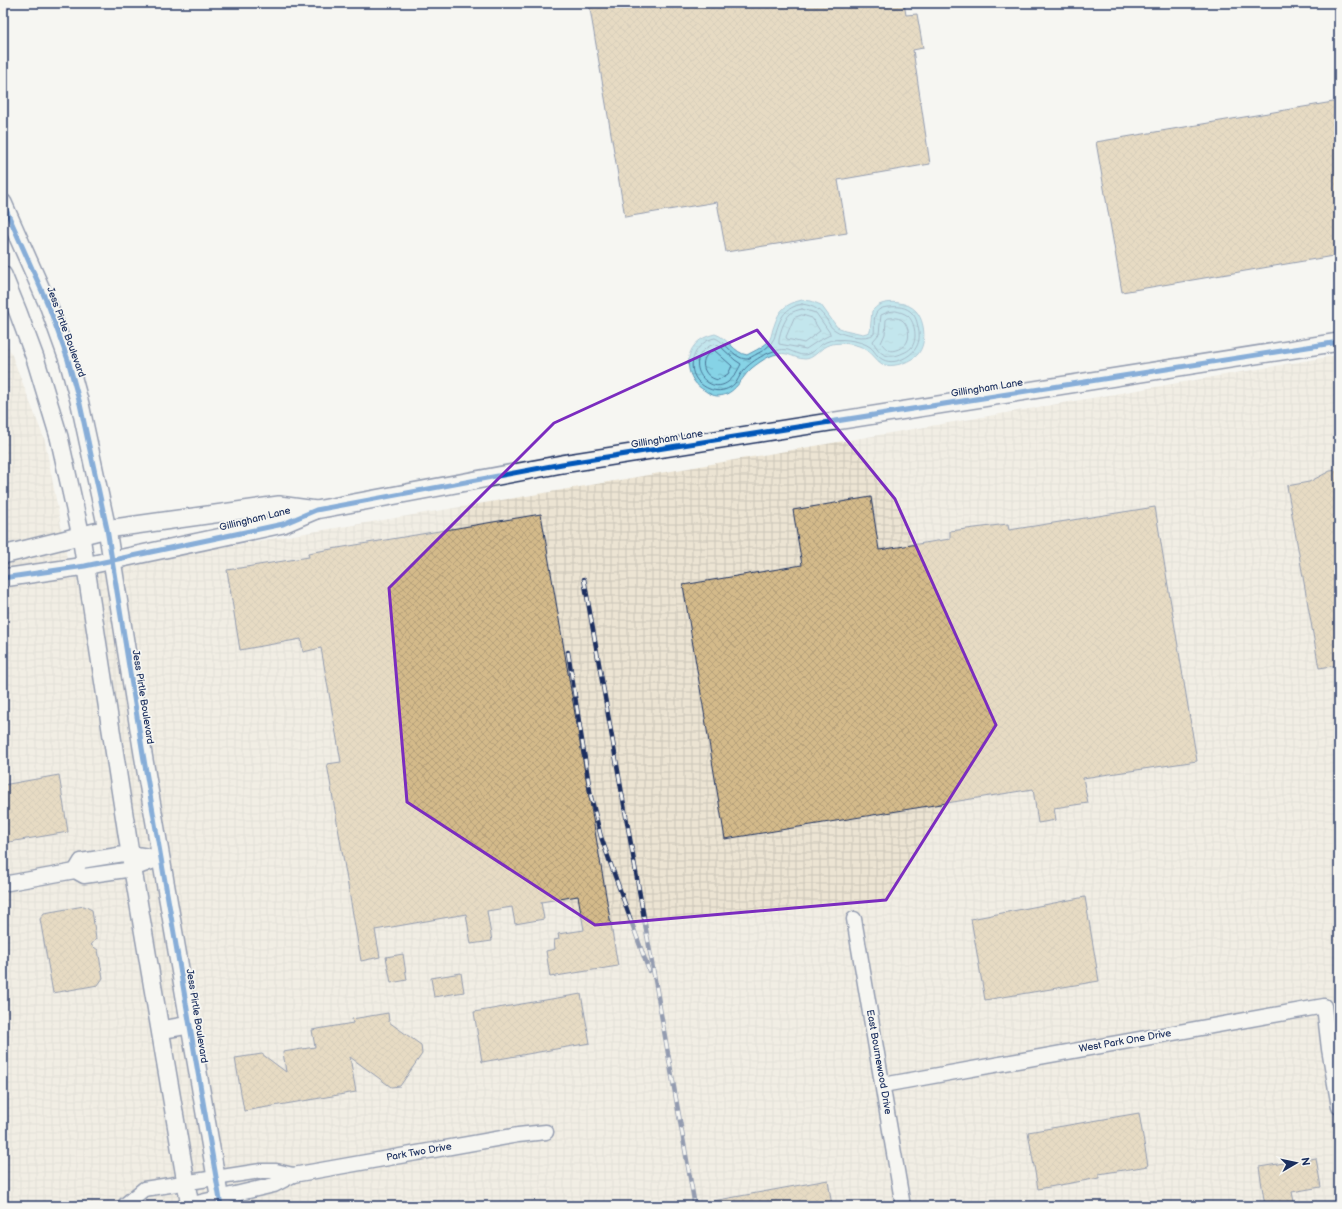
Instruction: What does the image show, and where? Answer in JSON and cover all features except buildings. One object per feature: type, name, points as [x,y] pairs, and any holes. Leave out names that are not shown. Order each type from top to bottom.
[{"type":"street","name":"Jess Pirtle Boulevard","points":[[3,202],[46,300],[68,360],[80,404],[107,528],[143,754],[220,1202]]},
{"type":"street","points":[[3,275],[35,358],[57,430],[81,536],[132,861],[186,1183],[188,1206]]},
{"type":"street","name":"Gillingham Lane","points":[[3,578],[85,566],[283,524],[316,510],[562,464],[1339,342]]},
{"type":"street","name":"Gillingham Lane","points":[[3,556],[107,528],[279,505],[316,510]]},
{"type":"street","points":[[3,884],[75,871],[81,861],[132,861],[162,858]]},
{"type":"street","name":"East Bournewood Drive","points":[[854,919],[903,1206]]},
{"type":"street","name":"West Park One Drive","points":[[883,1085],[1324,1006],[1329,1049],[1339,1106]]},
{"type":"street","points":[[161,1030],[189,1025]]},
{"type":"street","name":"Park Two Drive","points":[[188,1206],[220,1202],[274,1185],[293,1175],[518,1135],[546,1132]]},
{"type":"street","name":"Park Two Drive","points":[[123,1206],[144,1189],[261,1171],[276,1171],[293,1175]]},
{"type":"highlighted area","points":[[757,330],[895,499],[996,725],[886,900],[595,925],[407,802],[389,588],[554,423]]},
{"type":"shaded area","points":[[3,332],[45,441],[71,579],[144,560],[562,490],[1339,355],[1339,1206],[3,1206]]},
{"type":"water","points":[[802,300],[811,301],[821,305],[837,327],[863,334],[870,332],[872,311],[878,305],[893,302],[903,304],[913,308],[919,315],[924,332],[923,344],[916,356],[897,365],[882,364],[863,348],[852,344],[841,343],[830,344],[808,359],[782,353],[773,355],[752,368],[734,389],[724,395],[718,396],[711,394],[695,382],[691,376],[688,364],[691,352],[698,341],[715,334],[720,336],[742,354],[747,355],[768,342],[778,316],[784,308]]},
{"type":"railway","points":[[584,579],[695,1206]]},
{"type":"railway","points":[[568,652],[591,797],[601,837],[649,971]]},
{"type":"cycle path","points":[[3,203],[49,307],[68,360],[80,404],[107,529],[143,754],[221,1206]]},
{"type":"cycle path","points":[[3,578],[85,566],[283,524],[316,510],[562,464],[1339,342]]}]
